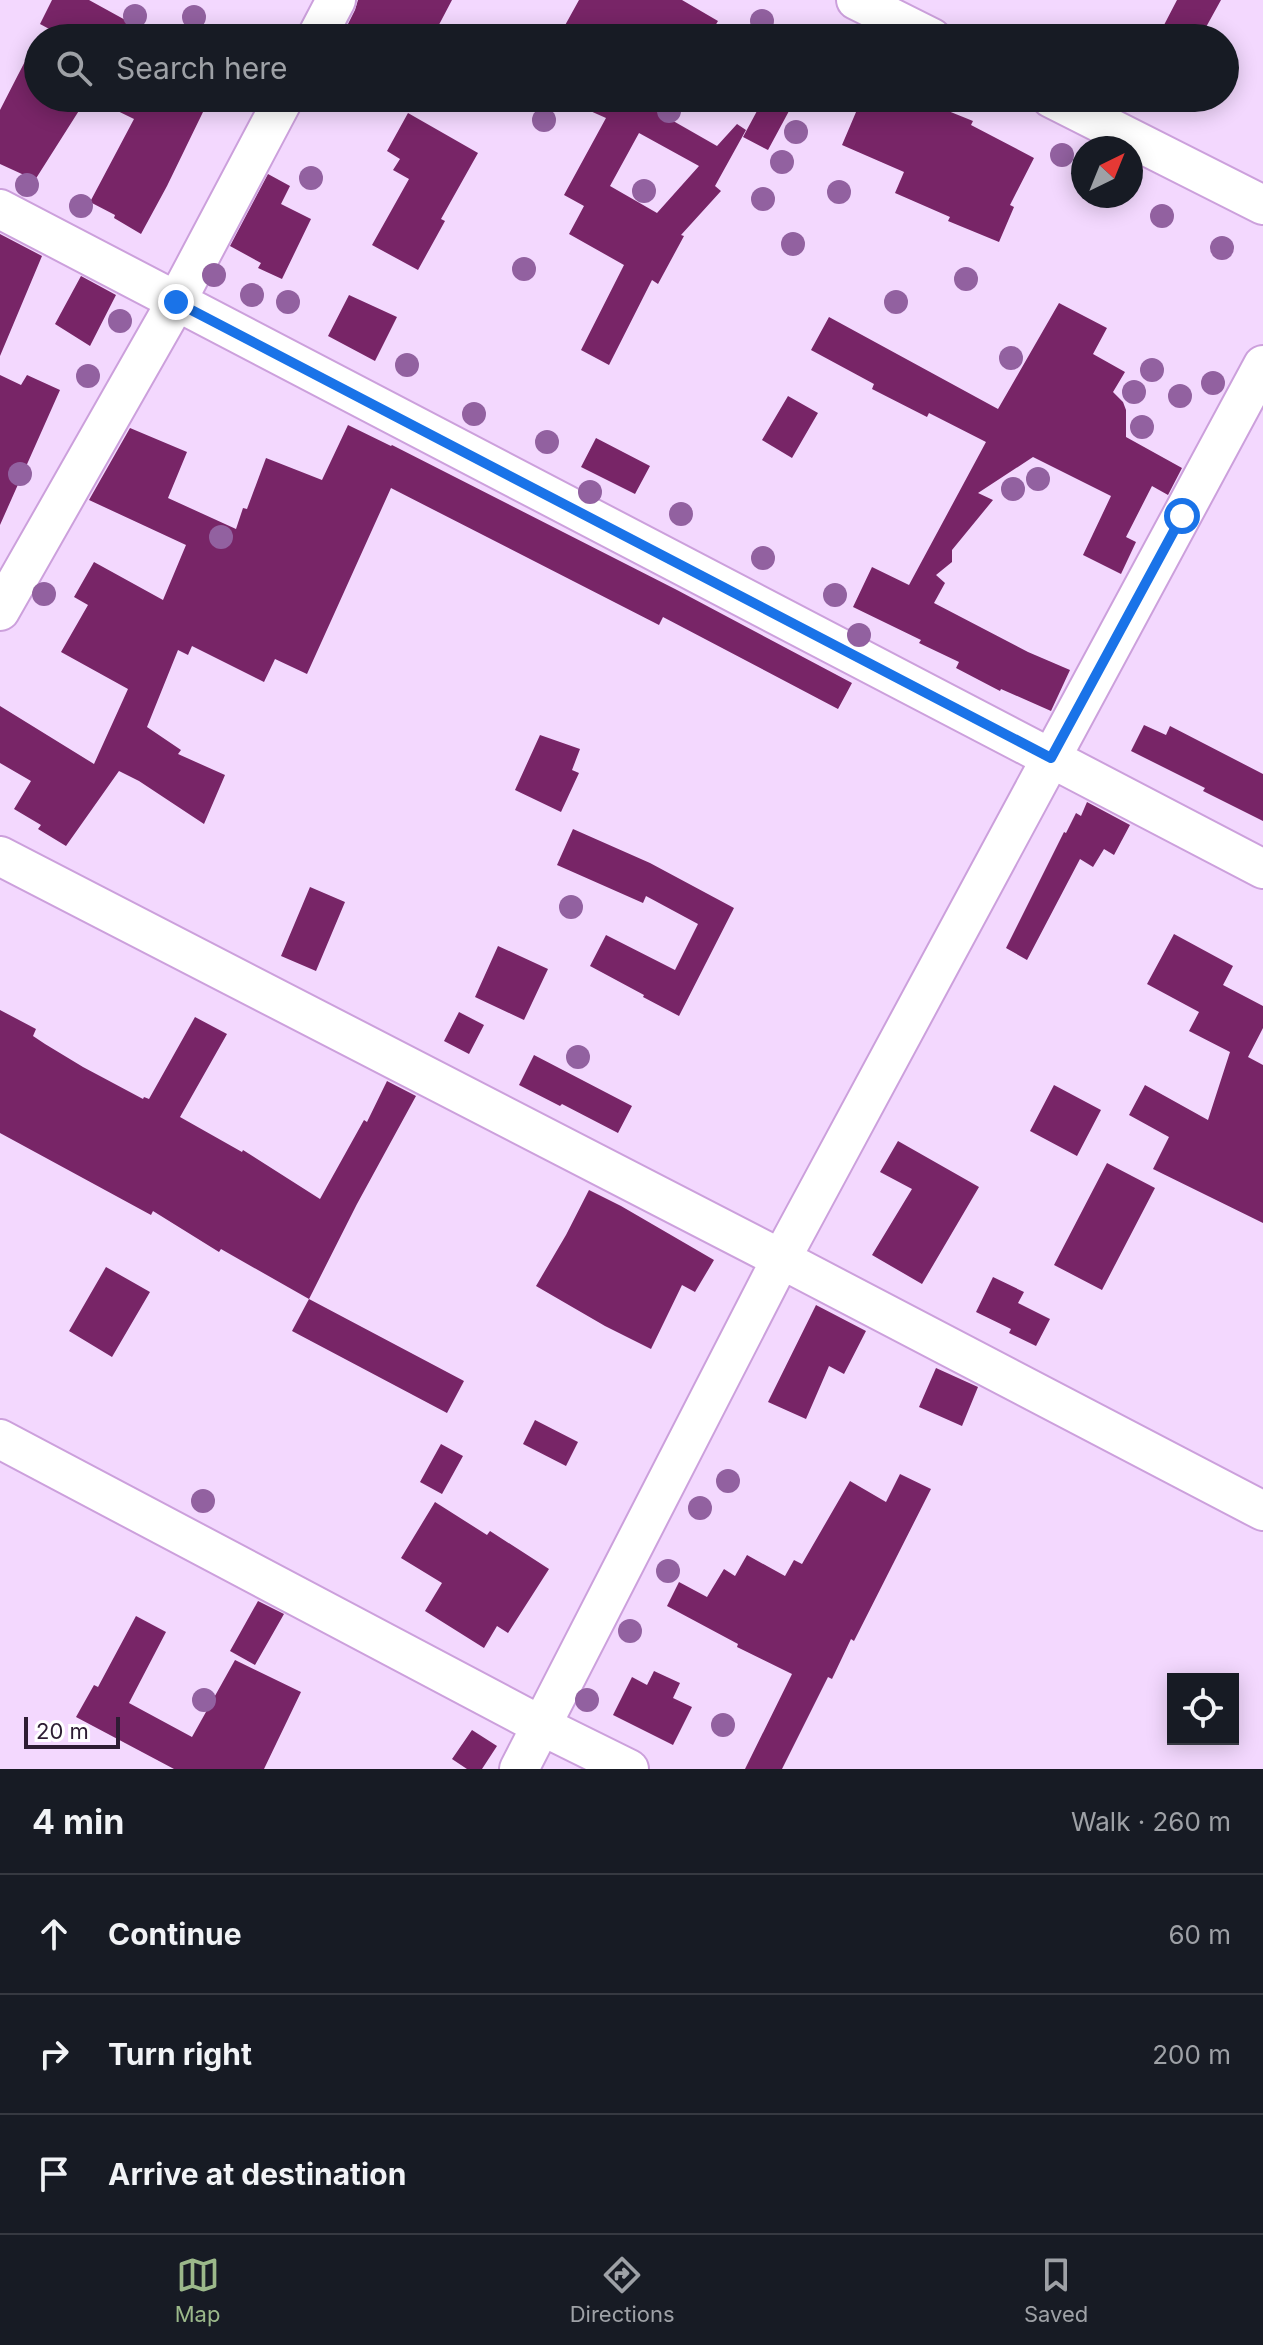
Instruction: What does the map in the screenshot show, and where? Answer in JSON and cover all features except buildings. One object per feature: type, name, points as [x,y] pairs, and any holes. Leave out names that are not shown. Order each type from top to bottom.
[{"type":"street","points":[[323,24],[336,0]]},
{"type":"street","points":[[856,0],[904,24]]},
{"type":"street","points":[[0,611],[176,302],[277,112]]},
{"type":"street","points":[[1079,112],[1263,205]]},
{"type":"street","points":[[0,209],[1263,869]]},
{"type":"street","points":[[519,1769],[781,1259],[1263,365]]},
{"type":"street","points":[[0,856],[1263,1511]]},
{"type":"street","points":[[0,1439],[629,1769]]},
{"type":"route","points":[[176,302],[1051,758],[1182,516]]}]
